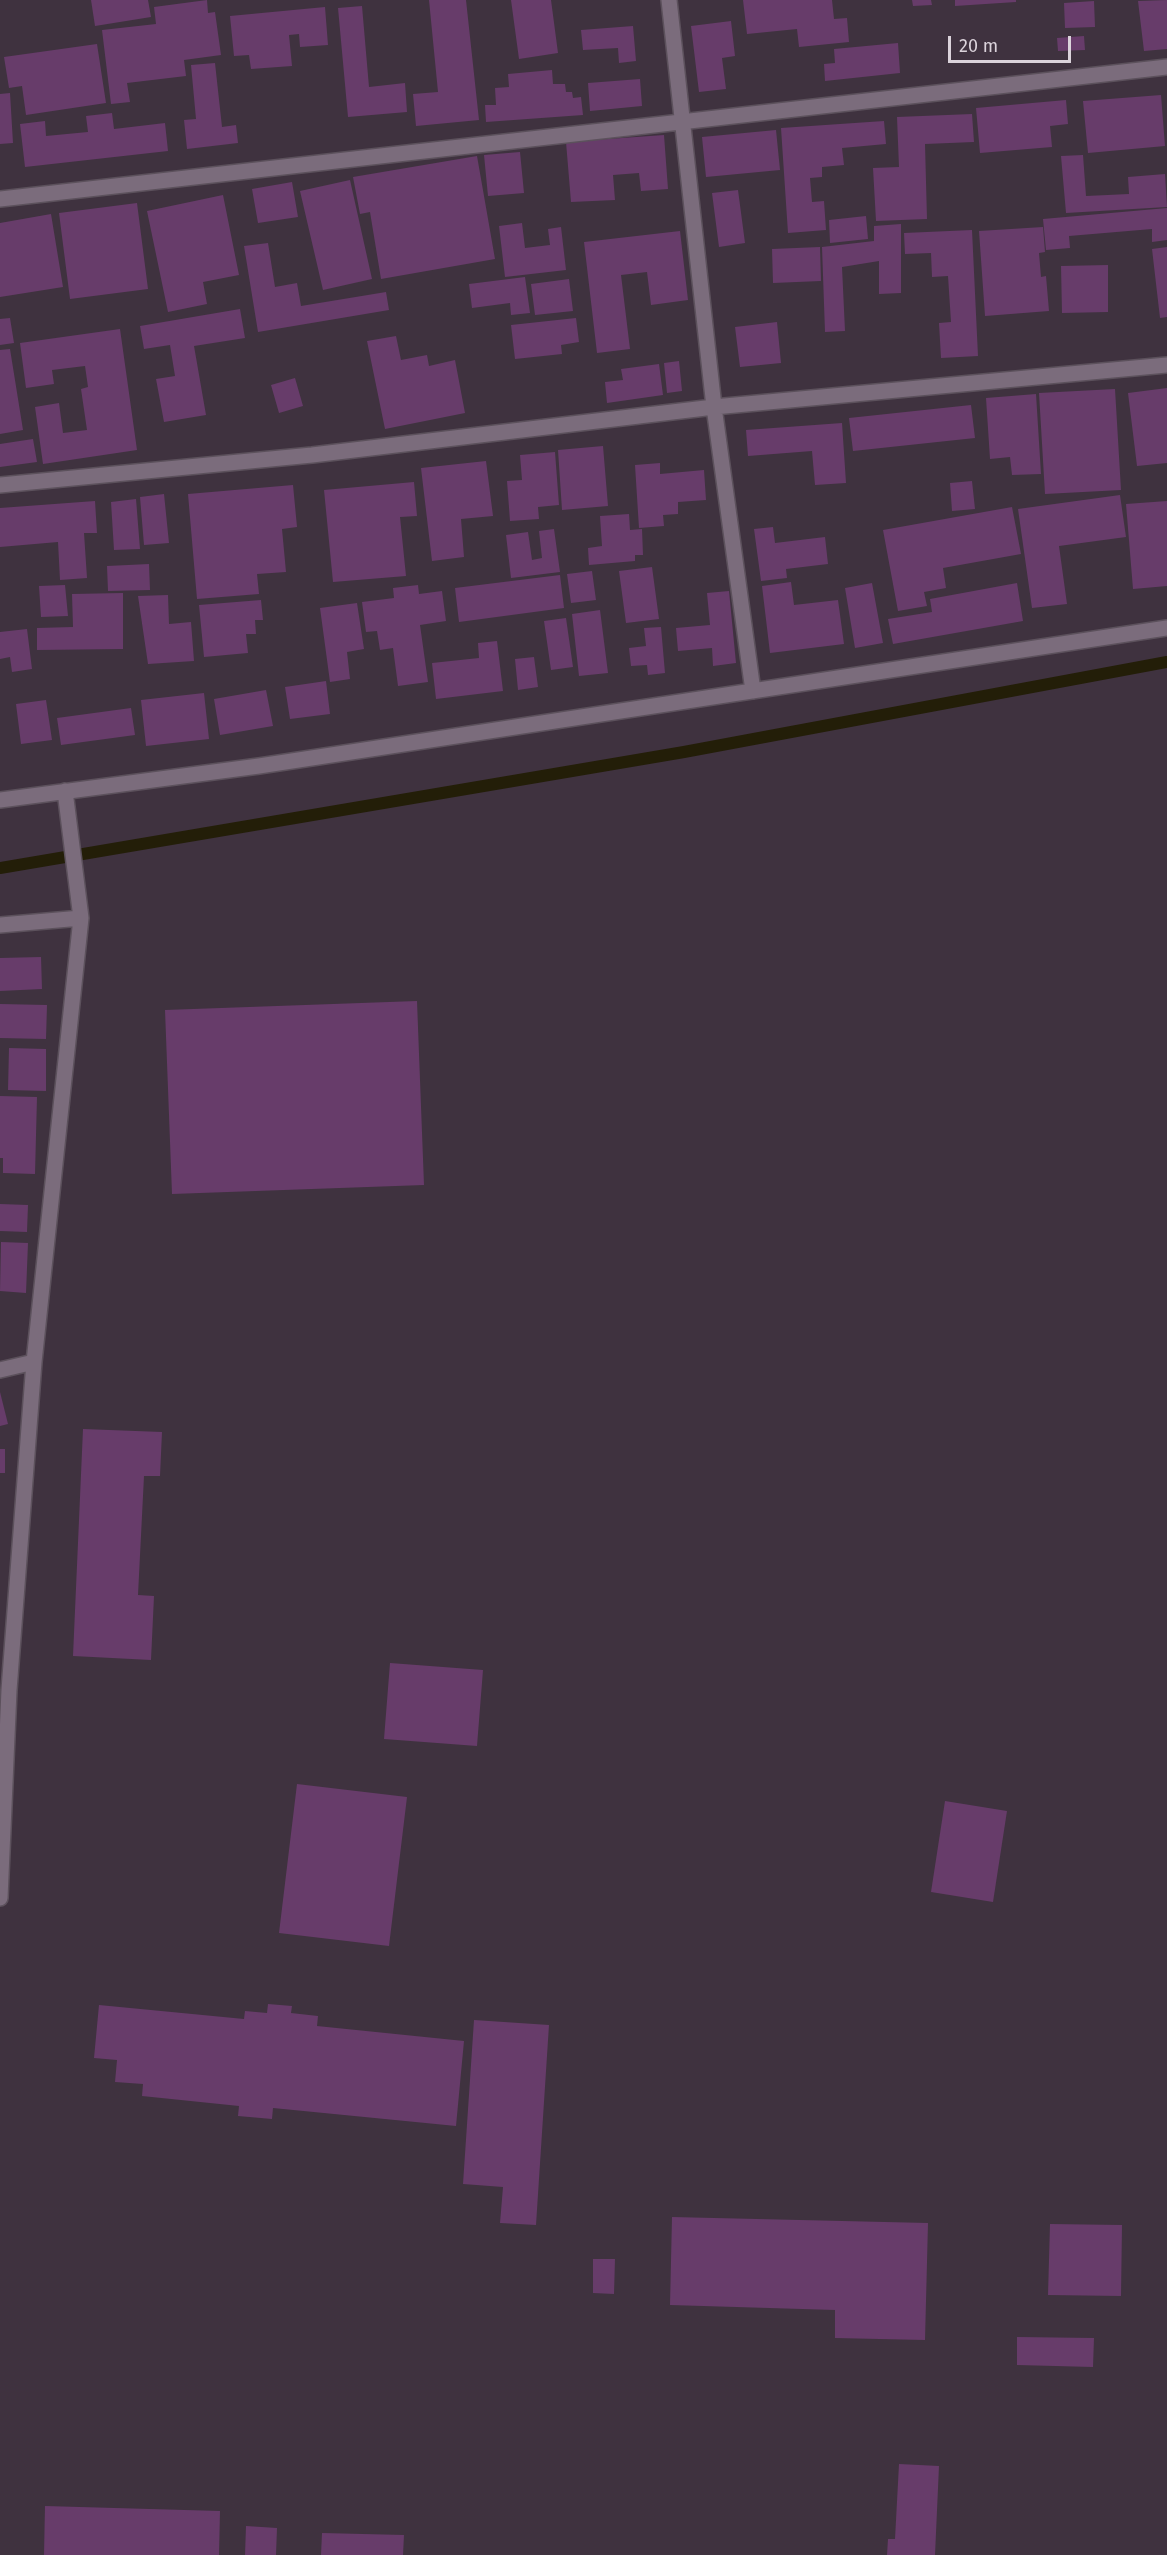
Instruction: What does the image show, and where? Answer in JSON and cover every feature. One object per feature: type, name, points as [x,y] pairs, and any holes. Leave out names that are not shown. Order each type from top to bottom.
[{"type":"street","points":[[669,0],[714,406],[753,691]]},
{"type":"street","points":[[0,198],[1167,67]]},
{"type":"street","points":[[0,485],[312,455],[714,406],[1167,365]]},
{"type":"street","points":[[4,801],[271,764],[1167,628]]},
{"type":"street","points":[[0,1898],[5,1691],[34,1362],[81,918],[65,791]]},
{"type":"street","points":[[0,925],[81,918]]},
{"type":"street","points":[[0,1370],[34,1362]]},
{"type":"building","points":[[91,0],[148,0],[151,17],[95,26]]},
{"type":"building","points":[[207,0],[208,13],[215,12],[221,55],[184,60],[186,76],[127,83],[130,102],[111,104],[102,30],[156,24],[154,7]]},
{"type":"building","points":[[429,0],[466,0],[479,120],[416,126],[413,94],[438,92]]},
{"type":"building","points":[[511,0],[551,0],[558,53],[519,59]]},
{"type":"building","points":[[743,0],[832,0],[834,19],[847,18],[849,42],[799,47],[797,29],[747,34]]},
{"type":"building","points":[[912,0],[931,0],[932,5],[913,6]]},
{"type":"building","points":[[955,0],[1016,0],[1016,2],[955,6]]},
{"type":"building","points":[[1167,0],[1167,49],[1144,51],[1138,1]]},
{"type":"building","points":[[1094,1],[1095,27],[1065,28],[1064,3]]},
{"type":"building","points":[[362,6],[369,87],[405,83],[407,112],[348,117],[338,8]]},
{"type":"building","points":[[325,7],[328,45],[300,47],[299,34],[289,35],[292,66],[251,69],[249,55],[234,56],[230,16]]},
{"type":"building","points":[[731,21],[735,56],[722,58],[726,89],[699,92],[691,26]]},
{"type":"building","points":[[633,26],[636,61],[619,63],[618,48],[583,50],[581,30]]},
{"type":"building","points":[[1084,36],[1085,50],[1058,51],[1057,38]]},
{"type":"building","points":[[898,43],[900,73],[825,81],[824,64],[835,63],[834,49]]},
{"type":"building","points":[[97,44],[106,103],[26,115],[22,86],[9,88],[4,57]]},
{"type":"building","points":[[215,63],[222,127],[236,125],[238,143],[187,149],[184,120],[196,119],[191,65]]},
{"type":"building","points":[[552,70],[553,84],[565,84],[566,92],[572,92],[573,98],[581,97],[583,115],[486,122],[485,105],[496,105],[495,88],[509,87],[508,74]]},
{"type":"building","points":[[640,79],[642,106],[590,111],[588,83]]},
{"type":"building","points":[[10,93],[13,143],[0,144],[0,94]]},
{"type":"building","points":[[1161,95],[1165,146],[1088,153],[1083,101]]},
{"type":"building","points":[[1066,100],[1068,124],[1050,126],[1052,147],[980,153],[976,108]]},
{"type":"building","points":[[112,113],[114,129],[165,123],[168,151],[25,167],[20,124],[45,121],[46,136],[88,132],[86,116]]},
{"type":"building","points":[[972,114],[974,142],[925,144],[927,219],[876,221],[873,168],[899,167],[897,117]]},
{"type":"building","points":[[884,121],[886,144],[842,148],[844,165],[822,167],[822,177],[810,178],[812,202],[824,201],[826,230],[788,233],[781,128]]},
{"type":"building","points":[[776,130],[780,170],[706,177],[702,137]]},
{"type":"building","points":[[664,135],[668,189],[641,191],[639,173],[613,175],[615,200],[571,202],[566,142]]},
{"type":"building","points":[[520,152],[524,193],[488,196],[484,155]]},
{"type":"building","points":[[1083,155],[1086,196],[1129,194],[1128,177],[1165,174],[1167,207],[1066,213],[1061,156]]},
{"type":"building","points":[[477,156],[495,259],[381,279],[370,212],[360,214],[353,177]]},
{"type":"building","points":[[350,180],[372,279],[323,290],[300,191]]},
{"type":"building","points":[[292,182],[298,217],[258,223],[252,189]]},
{"type":"building","points":[[738,190],[745,243],[719,247],[712,193]]},
{"type":"building","points":[[223,195],[239,275],[203,282],[207,304],[168,312],[147,211]]},
{"type":"building","points":[[137,203],[148,289],[70,299],[59,213]]},
{"type":"building","points":[[1167,208],[1167,240],[1152,242],[1152,229],[1069,236],[1070,248],[1046,250],[1043,219]]},
{"type":"building","points":[[51,214],[63,287],[0,297],[0,223]]},
{"type":"building","points":[[866,216],[868,239],[830,243],[829,220]]},
{"type":"building","points":[[522,223],[525,248],[550,245],[548,229],[561,227],[566,270],[505,277],[499,226]]},
{"type":"building","points":[[901,224],[901,293],[879,294],[879,261],[842,267],[845,331],[825,332],[822,247],[874,241],[874,226]]},
{"type":"building","points":[[1043,227],[1045,252],[1039,253],[1041,277],[1046,276],[1049,311],[985,316],[979,231]]},
{"type":"building","points":[[972,230],[978,356],[941,358],[939,323],[951,322],[948,276],[932,277],[931,253],[905,254],[904,233]]},
{"type":"building","points":[[680,231],[688,300],[651,305],[647,272],[621,275],[630,349],[597,353],[584,242]]},
{"type":"building","points":[[268,243],[275,287],[297,283],[301,306],[386,292],[389,310],[258,332],[244,246]]},
{"type":"building","points":[[820,247],[821,281],[773,283],[772,249]]},
{"type":"building","points":[[1167,247],[1167,317],[1160,318],[1152,249]]},
{"type":"building","points":[[1108,265],[1108,312],[1062,313],[1061,266]]},
{"type":"building","points":[[525,277],[530,313],[511,315],[510,303],[472,308],[469,284]]},
{"type":"building","points":[[569,279],[573,311],[535,315],[531,284]]},
{"type":"building","points":[[240,309],[245,338],[194,346],[206,415],[164,422],[156,379],[175,376],[170,345],[144,349],[140,326]]},
{"type":"building","points":[[10,318],[14,343],[0,345],[0,319]]},
{"type":"building","points":[[576,318],[579,342],[561,345],[562,354],[515,359],[511,325]]},
{"type":"building","points":[[777,322],[781,363],[740,367],[735,327]]},
{"type":"building","points":[[120,329],[137,450],[43,464],[35,407],[59,403],[63,433],[87,430],[81,389],[88,387],[85,366],[52,370],[54,384],[26,388],[20,343]]},
{"type":"building","points":[[396,336],[401,360],[427,355],[429,366],[455,360],[465,413],[385,429],[367,341]]},
{"type":"building","points":[[10,349],[23,430],[0,434],[0,350]]},
{"type":"building","points":[[679,361],[682,391],[667,393],[664,363]]},
{"type":"building","points":[[659,364],[663,395],[607,403],[605,382],[623,380],[621,369]]},
{"type":"building","points":[[295,378],[303,406],[279,413],[271,385]]},
{"type":"building","points":[[1167,388],[1167,463],[1137,466],[1128,393]]},
{"type":"building","points":[[1115,389],[1121,490],[1045,494],[1039,393]]},
{"type":"building","points":[[1036,394],[1041,474],[1012,475],[1010,457],[990,459],[986,398]]},
{"type":"building","points":[[971,405],[975,438],[853,451],[849,418]]},
{"type":"building","points":[[842,423],[846,483],[815,485],[812,451],[748,456],[746,430]]},
{"type":"building","points":[[33,439],[37,462],[0,467],[0,444]]},
{"type":"building","points":[[603,446],[608,506],[562,510],[558,450]]},
{"type":"building","points":[[555,452],[559,505],[538,507],[539,519],[510,521],[507,481],[522,480],[520,455]]},
{"type":"building","points":[[486,461],[493,516],[461,519],[464,557],[432,561],[421,468]]},
{"type":"building","points":[[660,463],[660,474],[704,470],[706,500],[678,502],[678,514],[663,515],[664,526],[639,528],[635,465]]},
{"type":"building","points":[[972,481],[975,509],[952,511],[950,483]]},
{"type":"building","points":[[414,482],[417,516],[400,517],[406,576],[333,582],[324,490]]},
{"type":"building","points":[[293,485],[297,527],[282,529],[286,572],[257,574],[259,594],[197,599],[188,494]]},
{"type":"building","points":[[164,494],[169,543],[144,545],[140,497]]},
{"type":"building","points":[[1120,495],[1126,537],[1059,546],[1067,604],[1032,608],[1018,509]]},
{"type":"building","points":[[136,499],[140,549],[114,550],[111,502]]},
{"type":"building","points":[[95,501],[97,533],[84,533],[87,578],[60,580],[58,542],[0,547],[0,508]]},
{"type":"building","points":[[1167,501],[1167,586],[1133,589],[1126,504]]},
{"type":"building","points":[[1012,507],[1021,554],[943,568],[946,588],[924,592],[927,606],[898,611],[883,530]]},
{"type":"building","points":[[629,514],[630,530],[642,529],[643,555],[635,555],[635,561],[589,565],[588,548],[602,546],[600,516]]},
{"type":"building","points":[[773,527],[775,543],[825,537],[828,564],[786,569],[787,578],[761,581],[754,529]]},
{"type":"building","points":[[554,529],[560,572],[511,578],[506,535],[528,532],[532,560],[542,558],[539,531]]},
{"type":"building","points":[[149,564],[150,590],[108,591],[107,566]]},
{"type":"building","points":[[652,567],[659,619],[626,623],[619,571]]},
{"type":"building","points":[[592,571],[596,600],[571,603],[567,574]]},
{"type":"building","points":[[560,575],[564,608],[459,622],[455,588]]},
{"type":"building","points":[[791,582],[794,605],[838,600],[844,644],[770,653],[762,586]]},
{"type":"building","points":[[872,583],[883,643],[855,648],[845,588]]},
{"type":"building","points":[[1017,583],[1023,621],[893,644],[888,619],[932,612],[930,599]]},
{"type":"building","points":[[65,585],[68,616],[41,617],[39,586]]},
{"type":"building","points":[[418,585],[419,594],[442,591],[446,621],[420,625],[428,682],[398,686],[393,648],[380,650],[377,631],[366,632],[362,602],[394,598],[393,588]]},
{"type":"building","points":[[729,591],[736,663],[713,666],[712,648],[678,651],[676,628],[710,625],[707,593]]},
{"type":"building","points":[[123,593],[123,649],[37,650],[37,628],[73,627],[72,594]]},
{"type":"building","points":[[168,595],[169,624],[191,622],[194,661],[148,664],[138,596]]},
{"type":"building","points":[[261,600],[263,620],[255,620],[256,634],[246,634],[248,653],[204,657],[199,605]]},
{"type":"building","points":[[357,603],[364,649],[347,652],[350,679],[330,682],[320,608]]},
{"type":"building","points":[[600,610],[608,673],[579,676],[572,614]]},
{"type":"building","points":[[566,618],[573,667],[551,670],[544,621]]},
{"type":"building","points":[[661,627],[665,673],[648,675],[647,665],[631,666],[629,648],[646,646],[644,628]]},
{"type":"building","points":[[27,629],[32,669],[12,672],[10,657],[0,659],[0,632]]},
{"type":"building","points":[[497,641],[503,691],[436,699],[432,663],[479,658],[478,643]]},
{"type":"building","points":[[534,657],[538,687],[518,690],[515,659]]},
{"type":"building","points":[[326,681],[330,714],[290,719],[285,687]]},
{"type":"building","points":[[266,690],[273,726],[220,735],[214,699]]},
{"type":"building","points":[[204,693],[209,739],[146,746],[141,700]]},
{"type":"building","points":[[46,700],[52,740],[21,744],[16,704]]},
{"type":"building","points":[[131,708],[135,735],[61,745],[57,718]]},
{"type":"building","points":[[41,957],[42,989],[0,991],[0,958]]},
{"type":"building","points":[[417,1001],[424,1185],[172,1194],[165,1010]]},
{"type":"building","points":[[0,1004],[47,1005],[46,1039],[0,1038]]},
{"type":"building","points":[[9,1048],[46,1049],[46,1091],[8,1090]]},
{"type":"building","points":[[0,1096],[37,1097],[35,1174],[3,1173],[3,1158],[0,1158]]},
{"type":"building","points":[[0,1204],[28,1205],[27,1232],[0,1231]]},
{"type":"building","points":[[1,1242],[28,1243],[26,1293],[0,1291]]},
{"type":"building","points":[[0,1392],[8,1424],[0,1426]]},
{"type":"building","points":[[83,1429],[162,1432],[160,1476],[144,1476],[138,1595],[154,1596],[151,1660],[73,1656]]},
{"type":"building","points":[[0,1449],[5,1449],[5,1473],[0,1473]]},
{"type":"building","points":[[390,1663],[483,1670],[477,1746],[384,1739]]},
{"type":"building","points":[[297,1784],[407,1797],[389,1946],[279,1933]]},
{"type":"building","points":[[945,1801],[1007,1811],[993,1902],[931,1892]]},
{"type":"building","points":[[268,2004],[292,2006],[291,2013],[318,2016],[317,2026],[464,2041],[456,2126],[273,2108],[272,2119],[238,2116],[239,2106],[142,2096],[143,2084],[115,2082],[117,2060],[94,2058],[99,2005],[244,2019],[245,2011],[267,2013]]},
{"type":"building","points":[[474,2020],[549,2025],[536,2225],[500,2223],[503,2187],[463,2184]]},
{"type":"building","points":[[672,2217],[928,2223],[925,2340],[835,2338],[835,2310],[670,2305]]},
{"type":"building","points":[[1050,2224],[1122,2225],[1121,2296],[1048,2295]]},
{"type":"building","points":[[593,2259],[615,2259],[614,2294],[593,2293]]},
{"type":"building","points":[[1017,2337],[1094,2338],[1093,2367],[1017,2365]]},
{"type":"building","points":[[899,2464],[939,2466],[935,2555],[887,2555],[888,2539],[895,2539]]},
{"type":"building","points":[[45,2506],[220,2511],[219,2555],[44,2555]]},
{"type":"building","points":[[246,2526],[277,2528],[276,2555],[245,2555]]},
{"type":"building","points":[[322,2533],[404,2535],[403,2555],[321,2555]]},
{"type":"waterway","points":[[0,868],[684,752],[1167,662]]}]
